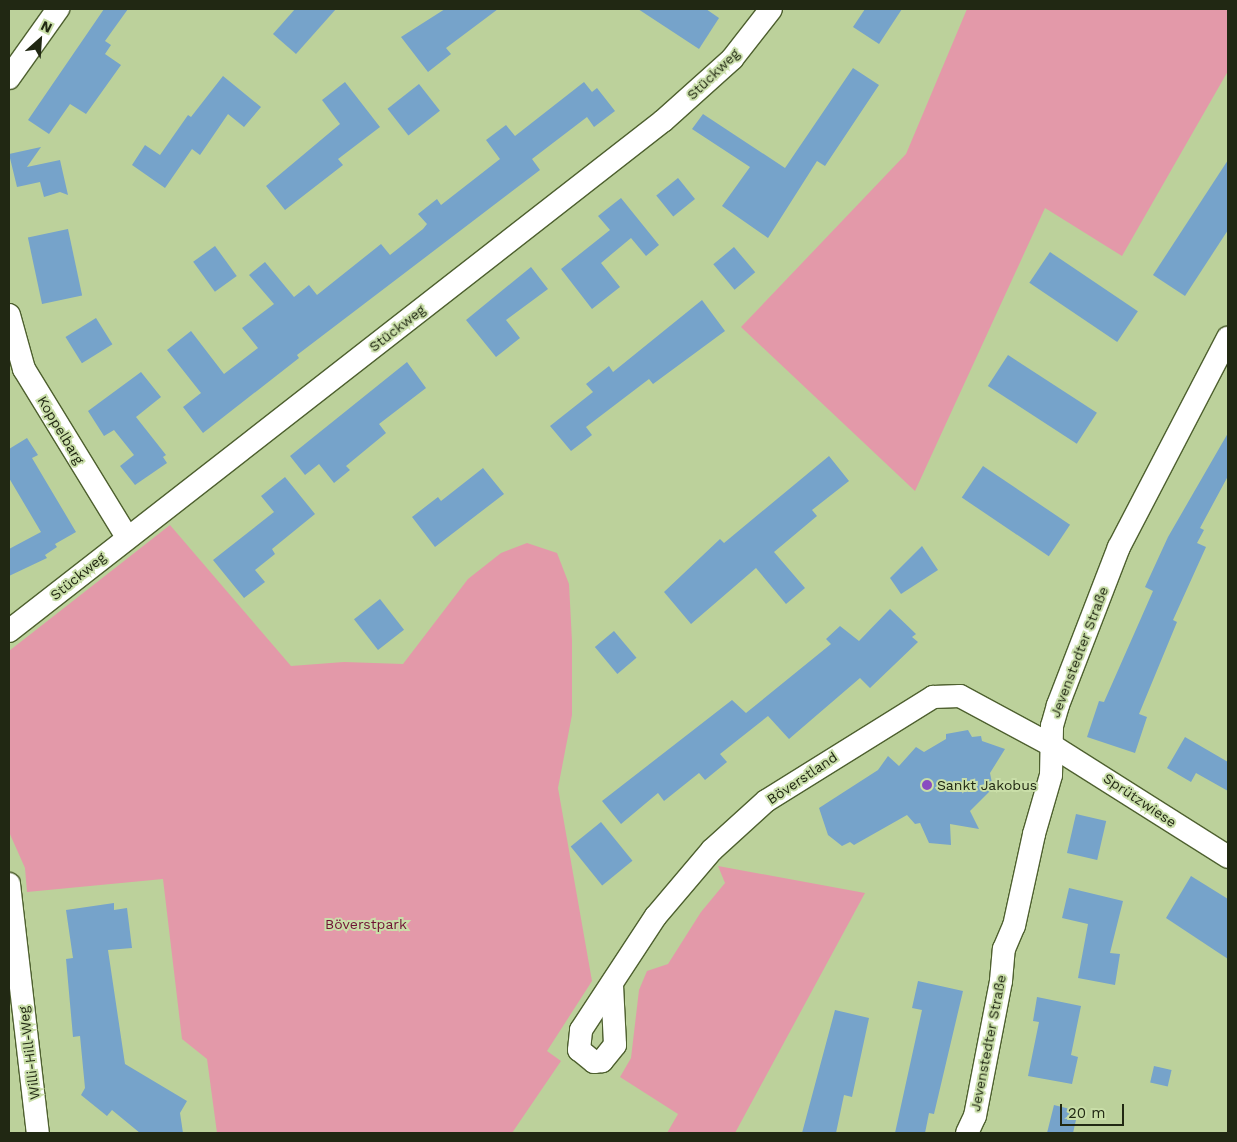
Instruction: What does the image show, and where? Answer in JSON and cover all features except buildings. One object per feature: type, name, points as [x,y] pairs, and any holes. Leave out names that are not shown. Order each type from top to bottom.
[{"type":"street","points":[[9,78],[58,9]]},
{"type":"street","name":"Stückweg","points":[[9,631],[127,537],[663,121],[732,59],[772,9]]},
{"type":"street","name":"Koppelbarg","points":[[9,316],[24,369],[127,537]]},
{"type":"street","name":"Jevenstedter Straße","points":[[967,1133],[975,1116],[1001,981],[1004,949],[1014,926],[1034,834],[1051,775],[1051,745],[1058,705],[1119,546],[1228,338]]},
{"type":"street","name":"Böverstland","points":[[612,985],[683,881],[742,820],[921,702],[946,694],[960,696],[1051,745]]},
{"type":"street","name":"Sprützwiese","points":[[1051,745],[1228,857]]},
{"type":"street","name":"Willi-Hill-Weg","points":[[9,884],[38,1133]]},
{"type":"green space","points":[[967,9],[1228,9],[1228,71],[1122,256],[1045,208],[915,491],[741,327],[906,154]]},
{"type":"green space","name":"Böverstpark","points":[[170,525],[291,666],[344,662],[403,664],[468,579],[501,553],[527,543],[557,553],[569,584],[572,641],[572,715],[558,788],[592,981],[547,1051],[561,1061],[512,1133],[217,1133],[207,1059],[182,1039],[163,879],[27,892],[25,868],[9,832],[9,651]]},
{"type":"green space","points":[[718,866],[865,893],[735,1133],[667,1133],[678,1114],[620,1077],[631,1058],[639,990],[647,971],[668,964],[701,912],[725,883]]},
{"type":"place","name":"Sankt Jakobus","points":[[927,785]]}]
